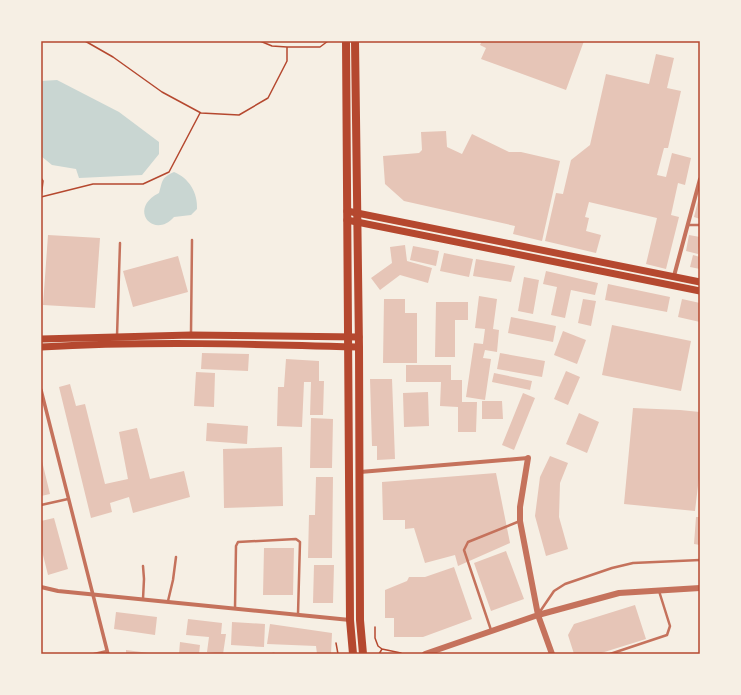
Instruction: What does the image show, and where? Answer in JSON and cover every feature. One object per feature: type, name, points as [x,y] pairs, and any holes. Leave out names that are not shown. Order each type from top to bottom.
[{"type":"main road","points":[[346,41],[350,620],[353,654]]},
{"type":"main road","points":[[355,41],[356,212],[359,337],[360,620],[363,654]]},
{"type":"main road","points":[[347,210],[700,282]]},
{"type":"main road","points":[[347,220],[700,291]]},
{"type":"main road","points":[[41,339],[191,335],[359,337]]},
{"type":"main road","points":[[41,347],[148,344],[359,347]]},
{"type":"street","points":[[674,276],[700,179]]},
{"type":"street","points":[[41,390],[108,653]]},
{"type":"street","points":[[360,472],[528,458],[520,507],[520,521],[538,615],[552,654]]},
{"type":"street","points":[[41,587],[58,591],[350,620]]},
{"type":"street","points":[[425,654],[538,615],[619,593],[700,588]]},
{"type":"lane","points":[[688,225],[700,225]]},
{"type":"lane","points":[[191,335],[192,240]]},
{"type":"lane","points":[[117,336],[120,243]]},
{"type":"lane","points":[[41,505],[68,499]]},
{"type":"lane","points":[[491,630],[464,550],[468,542],[520,521]]},
{"type":"lane","points":[[235,608],[236,546],[238,542],[296,539],[300,542],[298,614]]},
{"type":"lane","points":[[168,601],[176,557]]},
{"type":"lane","points":[[538,615],[554,591],[565,584],[612,568],[633,563],[700,560]]},
{"type":"lane","points":[[143,566],[143,599]]},
{"type":"lane","points":[[610,654],[667,635],[670,626],[659,590]]},
{"type":"lane","points":[[94,654],[108,653]]},
{"type":"path","points":[[85,41],[113,57],[162,92],[201,113],[240,115],[268,98],[287,61],[287,47]]},
{"type":"path","points":[[260,41],[272,46],[287,47],[320,46],[328,41]]},
{"type":"path","points":[[41,178],[43,181],[41,198],[93,184],[143,184],[169,172],[201,113]]},
{"type":"path","points":[[375,627],[376,643],[378,646],[382,649],[401,653]]},
{"type":"path","points":[[336,643],[338,654]]},
{"type":"path","points":[[379,654],[382,649]]},
{"type":"shaded area","points":[[57,80],[119,112],[159,142],[159,154],[142,175],[79,178],[76,169],[52,165],[41,156],[41,81]]},
{"type":"shaded area","points":[[174,172],[184,178],[192,187],[196,197],[197,209],[191,215],[174,217],[166,223],[159,225],[152,224],[147,220],[144,214],[145,207],[150,200],[159,193],[162,182],[165,178]]},
{"type":"building","points":[[482,41],[584,41],[566,90],[481,59],[486,48],[480,45]]},
{"type":"building","points":[[656,54],[674,58],[667,88],[681,91],[668,148],[664,148],[657,175],[666,177],[672,153],[691,158],[685,185],[678,183],[671,215],[679,217],[666,269],[646,264],[657,218],[589,202],[585,217],[589,218],[586,231],[601,235],[596,253],[545,241],[556,193],[563,194],[571,160],[590,145],[606,74],[649,84]]},
{"type":"building","points":[[446,131],[447,147],[462,154],[472,134],[509,152],[521,152],[560,161],[542,241],[513,234],[515,226],[404,201],[385,184],[383,156],[419,153],[422,150],[421,132]]},
{"type":"building","points":[[700,197],[700,219],[694,217]]},
{"type":"building","points":[[48,235],[100,238],[95,308],[43,305]]},
{"type":"building","points":[[689,235],[700,237],[698,254],[686,251]]},
{"type":"building","points":[[405,245],[407,261],[432,268],[428,283],[400,275],[380,290],[371,278],[392,263],[390,247]]},
{"type":"building","points":[[413,246],[439,251],[436,266],[410,260]]},
{"type":"building","points":[[444,253],[473,259],[469,277],[440,271]]},
{"type":"building","points":[[693,255],[700,257],[700,269],[690,267]]},
{"type":"building","points":[[178,256],[188,292],[133,307],[123,271]]},
{"type":"building","points":[[476,259],[515,266],[511,282],[473,276]]},
{"type":"building","points":[[546,271],[598,283],[595,295],[571,290],[565,318],[551,315],[557,287],[543,284]]},
{"type":"building","points":[[524,277],[539,280],[533,314],[518,311]]},
{"type":"building","points":[[608,284],[670,297],[667,312],[605,300]]},
{"type":"building","points":[[479,296],[497,299],[493,329],[499,330],[497,352],[485,350],[483,358],[491,359],[485,400],[466,397],[474,343],[483,344],[485,329],[475,328]]},
{"type":"building","points":[[384,299],[405,299],[405,313],[417,313],[417,363],[383,363]]},
{"type":"building","points":[[583,299],[596,301],[591,326],[578,323]]},
{"type":"building","points":[[682,299],[700,303],[700,322],[678,317]]},
{"type":"building","points":[[436,302],[468,302],[468,320],[455,320],[455,357],[435,357]]},
{"type":"building","points":[[511,317],[556,326],[553,342],[508,333]]},
{"type":"building","points":[[612,325],[691,341],[681,391],[602,375]]},
{"type":"building","points":[[563,331],[586,340],[577,364],[554,355]]},
{"type":"building","points":[[202,353],[249,354],[248,371],[201,369]]},
{"type":"building","points":[[500,353],[545,361],[542,377],[497,369]]},
{"type":"building","points":[[286,359],[319,361],[319,381],[324,381],[323,415],[310,415],[311,382],[304,382],[302,427],[277,426],[278,387],[284,387]]},
{"type":"building","points":[[406,365],[451,365],[451,380],[462,380],[462,402],[477,402],[476,432],[458,432],[458,407],[440,406],[441,382],[406,382]]},
{"type":"building","points":[[566,371],[580,377],[568,405],[554,399]]},
{"type":"building","points":[[196,372],[215,373],[214,407],[194,406]]},
{"type":"building","points":[[494,373],[532,381],[530,390],[492,382]]},
{"type":"building","points":[[370,379],[392,379],[395,459],[377,460],[377,446],[372,446]]},
{"type":"building","points":[[70,384],[76,406],[85,404],[105,484],[128,479],[119,432],[137,428],[150,479],[184,471],[190,497],[133,513],[129,497],[110,503],[112,512],[91,518],[59,387]]},
{"type":"building","points":[[428,392],[429,426],[404,427],[403,393]]},
{"type":"building","points":[[523,393],[535,398],[514,450],[502,445]]},
{"type":"building","points":[[482,401],[502,401],[503,419],[482,419]]},
{"type":"building","points":[[633,408],[700,412],[700,469],[695,511],[624,504]]},
{"type":"building","points":[[579,413],[599,422],[587,453],[566,444]]},
{"type":"building","points":[[311,418],[333,419],[332,468],[310,468]]},
{"type":"building","points":[[207,423],[248,426],[247,444],[206,441]]},
{"type":"building","points":[[282,447],[283,506],[224,508],[223,449]]},
{"type":"building","points":[[550,456],[568,463],[560,483],[559,517],[568,549],[546,556],[535,516],[540,477]]},
{"type":"building","points":[[41,457],[50,494],[41,496]]},
{"type":"building","points":[[496,473],[510,543],[458,566],[455,555],[425,563],[414,528],[405,529],[405,520],[383,520],[382,482]]},
{"type":"building","points":[[316,477],[333,477],[332,558],[308,558],[309,515],[315,515]]},
{"type":"building","points":[[696,517],[700,517],[700,545],[694,544]]},
{"type":"building","points":[[54,518],[68,569],[48,575],[41,547],[41,521]]},
{"type":"building","points":[[264,548],[294,548],[293,595],[263,595]]},
{"type":"building","points":[[506,551],[524,599],[491,611],[474,563]]},
{"type":"building","points":[[314,565],[334,565],[333,603],[313,603]]},
{"type":"building","points":[[454,567],[472,619],[423,637],[394,637],[394,618],[385,618],[385,590],[407,581],[409,577],[425,577]]},
{"type":"building","points":[[635,605],[646,639],[598,654],[574,654],[568,635],[574,624]]},
{"type":"building","points":[[116,612],[157,617],[155,635],[114,629]]},
{"type":"building","points":[[188,619],[222,623],[221,634],[226,634],[223,654],[207,652],[209,637],[186,635]]},
{"type":"building","points":[[232,622],[265,624],[264,647],[231,645]]},
{"type":"building","points":[[270,624],[332,633],[331,654],[317,654],[316,646],[267,644]]},
{"type":"building","points":[[180,642],[200,645],[199,654],[179,654]]},
{"type":"building","points":[[126,650],[149,653],[149,654],[126,654]]}]
